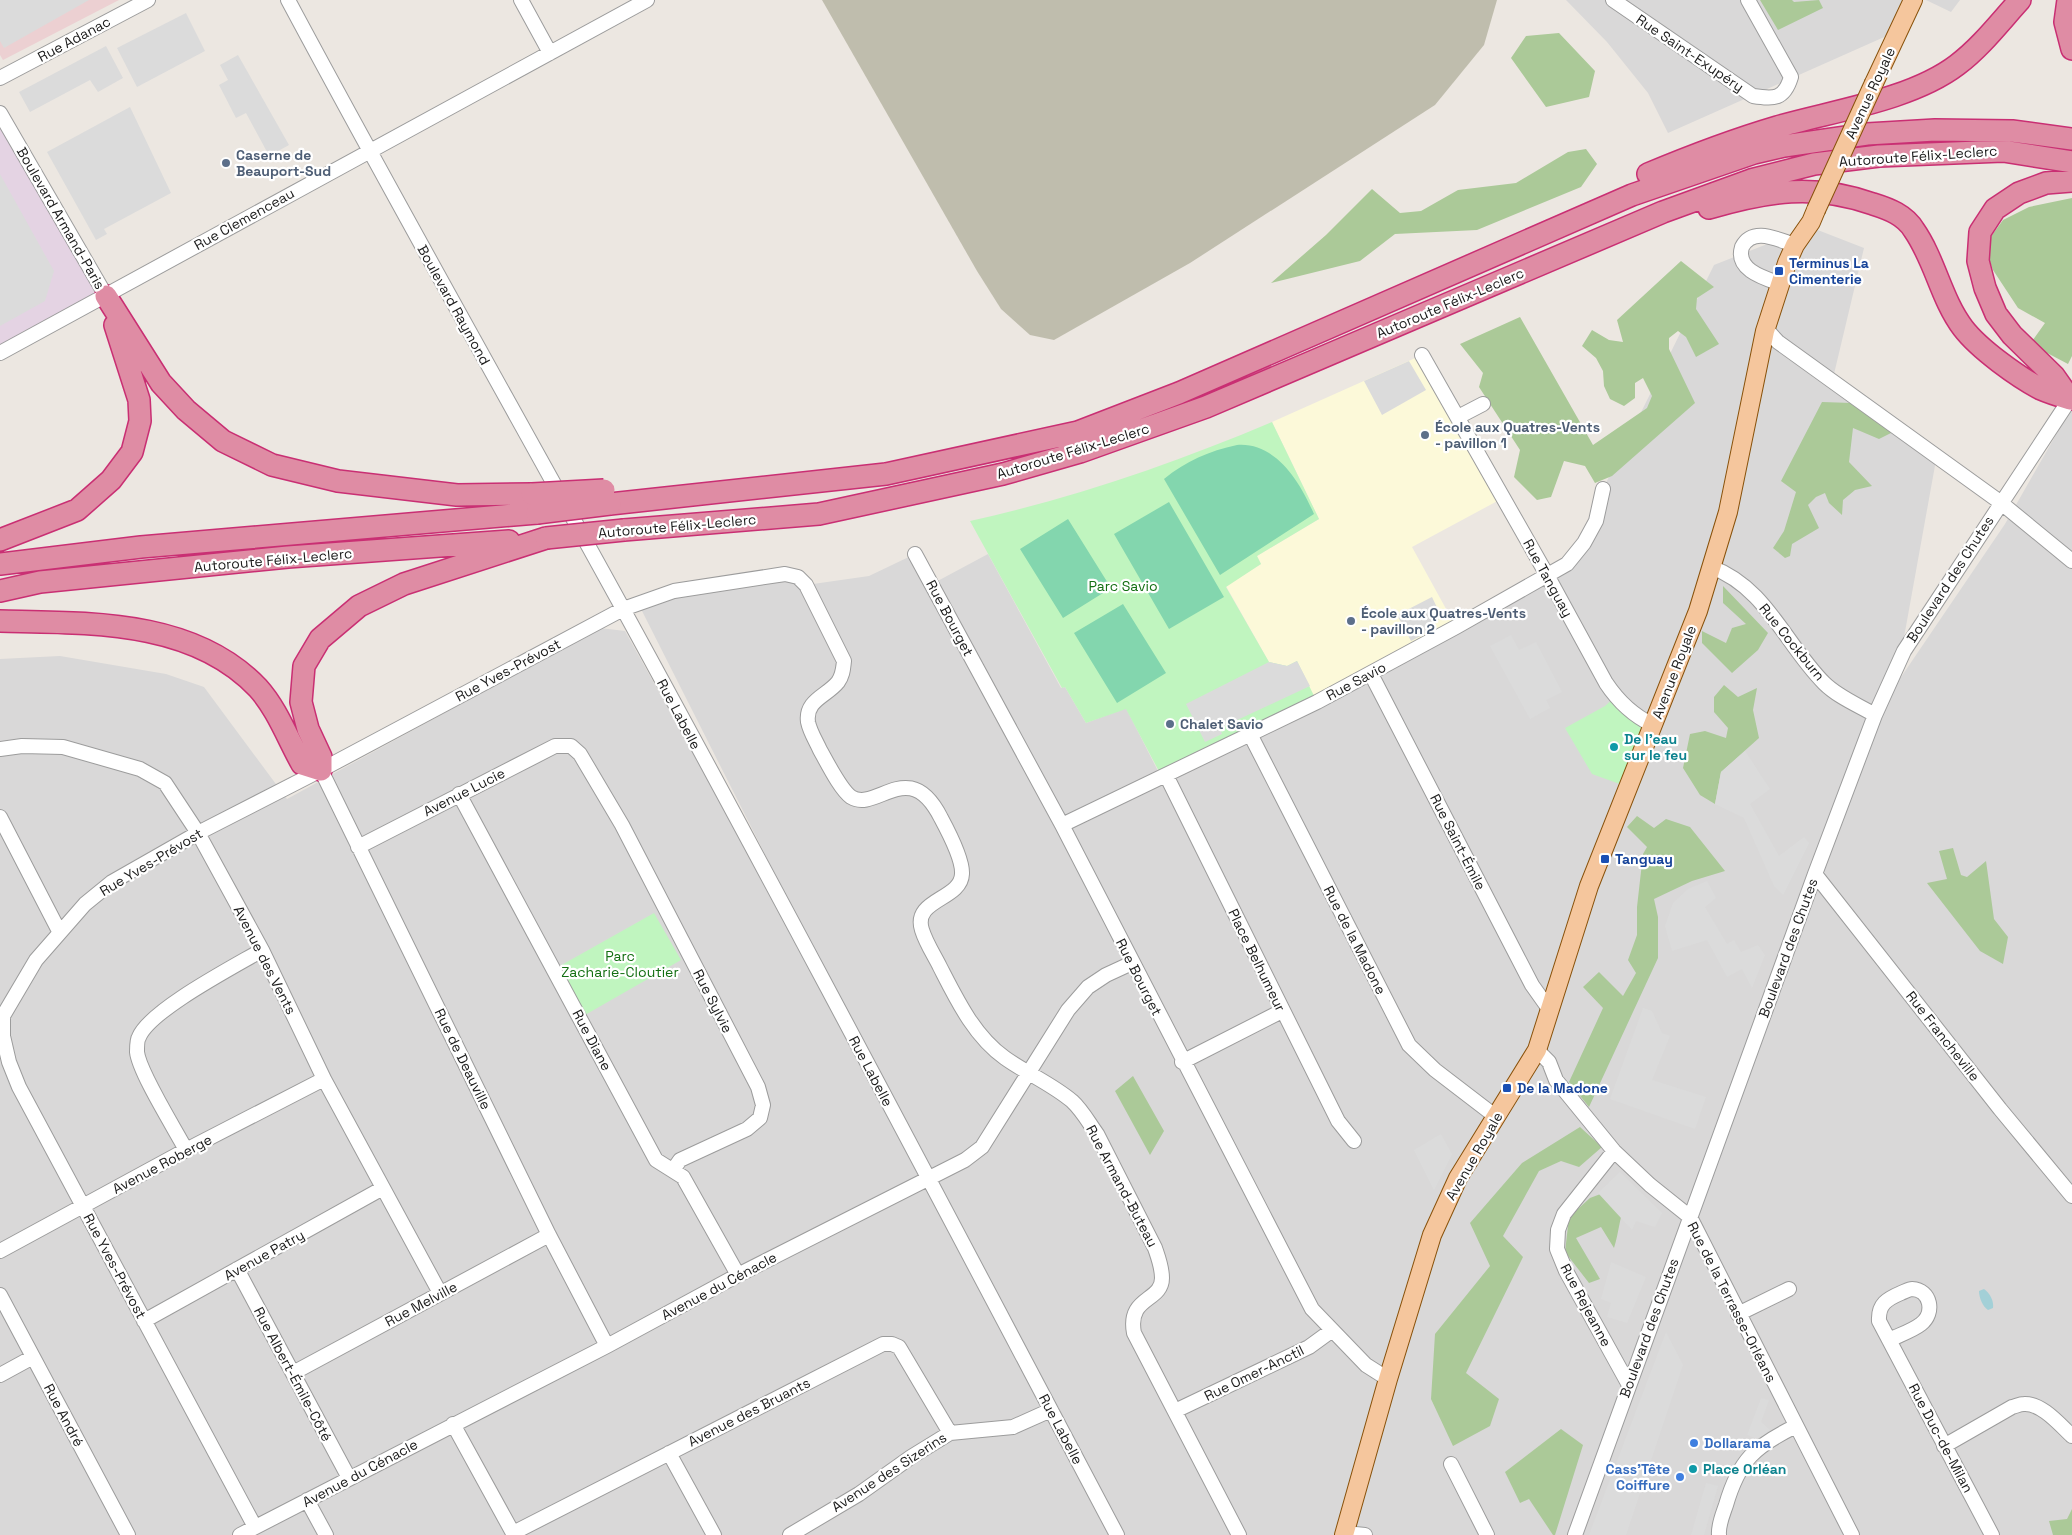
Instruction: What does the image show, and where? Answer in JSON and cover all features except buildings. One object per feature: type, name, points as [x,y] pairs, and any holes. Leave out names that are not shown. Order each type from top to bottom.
[{"type":"highway","points":[[1632,195],[1640,178],[1708,149],[1776,127],[1892,96],[1926,82],[1956,66],[1979,46],[2020,0]]},
{"type":"highway","points":[[2068,0],[2065,22],[2072,49]]},
{"type":"highway","name":"Autoroute Félix-Leclerc","points":[[0,564],[535,504],[607,497],[743,491],[886,474],[1078,432],[1179,393],[1632,195],[1754,153],[1784,146],[1867,134],[1935,130],[2012,131],[2072,139]]},
{"type":"highway","name":"Autoroute Félix-Leclerc","points":[[0,591],[40,582],[268,559],[546,538],[819,514],[1003,474],[1080,452],[1206,407],[1663,212],[1751,180],[1814,164],[1870,157],[2003,151],[2072,162]]},
{"type":"highway","points":[[2071,397],[2054,376],[2012,336],[1996,314],[1984,288],[1978,262],[1980,232],[1995,209],[2018,193],[2046,183],[2072,181]]},
{"type":"highway","points":[[1663,212],[1685,216],[1750,198],[1784,192],[1810,191],[1838,193],[1898,214],[1913,227],[1930,256],[1951,306],[1963,328],[2012,370],[2042,389],[2071,397]]},
{"type":"highway","points":[[106,296],[161,383],[186,410],[223,441],[272,465],[338,481],[535,504]]},
{"type":"highway","points":[[0,540],[77,510],[111,480],[132,452],[140,421],[139,400],[106,296]]},
{"type":"highway","points":[[0,621],[74,622],[155,632],[206,650],[235,667],[259,690],[276,714],[302,764],[321,770],[321,757],[308,729],[301,702],[304,666],[320,640],[359,606],[404,584],[546,538]]},
{"type":"main road","name":"Avenue Royale","points":[[1345,1534],[1388,1378],[1432,1235],[1458,1178],[1537,1050],[1589,886],[1698,610],[1728,512],[1766,329],[1780,284],[1795,245],[1811,222],[1913,0]]},
{"type":"street","name":"Rue Adanac","points":[[0,78],[148,0]]},
{"type":"street","name":"Boulevard Raymond","points":[[288,0],[369,151],[623,609]]},
{"type":"street","points":[[521,0],[550,53]]},
{"type":"street","name":"Rue Clemenceau","points":[[0,353],[647,0]]},
{"type":"street","name":"Rue Saint-Exupéry","points":[[1613,0],[1753,96],[1769,98],[1781,94],[1787,89],[1790,77],[1748,0]]},
{"type":"street","name":"Boulevard Armand-Paris","points":[[0,113],[106,296]]},
{"type":"street","points":[[1780,284],[1757,275],[1747,268],[1741,257],[1742,247],[1751,237],[1762,235],[1795,245]]},
{"type":"street","points":[[1766,329],[1778,342],[2000,502],[2072,561]]},
{"type":"street","name":"Rue Tanguay","points":[[1422,355],[1615,697],[1641,719],[1653,725]]},
{"type":"street","name":"Boulevard des Chutes","points":[[1575,1535],[1875,715],[1904,651],[2000,502],[2071,397]]},
{"type":"street","points":[[1458,417],[1483,404]]},
{"type":"street","name":"Rue Savio","points":[[1062,825],[1371,674],[1567,564],[1584,543],[1596,520],[1604,489]]},
{"type":"street","name":"Rue Bourget","points":[[915,554],[1062,825],[1182,1062],[1312,1309],[1366,1365],[1388,1378]]},
{"type":"street","name":"Rue Cockburn","points":[[1711,567],[1727,573],[1736,579],[1756,598],[1777,622],[1808,666],[1824,684],[1842,697],[1875,715]]},
{"type":"street","name":"Rue Yves-Prévost","points":[[255,1527],[19,1087],[9,1062],[3,1036],[1,1015],[36,960],[59,931],[85,904],[112,882],[198,833],[321,770],[623,609],[674,591],[785,574]]},
{"type":"street","name":"Rue Armand-Buteau","points":[[785,574],[798,577],[806,585],[844,661],[843,673],[837,683],[816,699],[809,709],[808,721],[812,734],[826,760],[851,796],[859,800],[869,799],[902,787],[913,789],[932,803],[940,816],[962,865],[963,875],[959,885],[952,892],[930,904],[923,912],[920,924],[924,936],[970,1021],[984,1039],[1004,1057],[1072,1101],[1086,1118],[1097,1134],[1155,1248],[1161,1264],[1162,1280],[1156,1292],[1136,1310],[1132,1320],[1134,1333],[1239,1535]]},
{"type":"street","name":"Rue Labelle","points":[[623,609],[929,1179],[1117,1535]]},
{"type":"street","name":"Rue Saint-Émile","points":[[1371,674],[1532,985],[1549,1009]]},
{"type":"street","name":"Rue de la Madone","points":[[1250,734],[1409,1045],[1435,1070],[1495,1116]]},
{"type":"street","name":"Avenue des Vents","points":[[0,749],[22,746],[63,747],[140,769],[165,783],[198,833],[262,950],[324,1079],[440,1293]]},
{"type":"street","name":"Avenue Lucie","points":[[358,847],[555,746],[571,746]]},
{"type":"street","name":"Rue Sylvie","points":[[571,746],[580,754],[622,826],[758,1088],[764,1105],[760,1118],[747,1128],[680,1160],[673,1170]]},
{"type":"street","name":"Rue de Deauville","points":[[321,770],[549,1234],[607,1346]]},
{"type":"street","name":"Place Belhumeur","points":[[1166,775],[1338,1121],[1354,1141]]},
{"type":"street","name":"Rue Diane","points":[[459,794],[656,1160],[682,1177],[738,1275]]},
{"type":"street","points":[[0,817],[59,931]]},
{"type":"street","name":"Rue Francheville","points":[[1816,874],[2000,1109],[2072,1196]]},
{"type":"street","points":[[186,1150],[144,1072],[137,1052],[139,1037],[152,1020],[180,998],[262,950]]},
{"type":"street","name":"Avenue du Cénacle","points":[[240,1535],[607,1346],[738,1275],[965,1160],[982,1147],[1068,1010],[1088,987],[1106,975],[1132,964]]},
{"type":"street","points":[[1182,1062],[1282,1011]]},
{"type":"street","name":"Rue de la Terrasse-Orléans","points":[[1537,1050],[1549,1062],[1556,1080],[1614,1151],[1650,1185],[1690,1217],[1852,1535]]},
{"type":"street","name":"Avenue Roberge","points":[[0,1251],[186,1150],[324,1079]]},
{"type":"street","name":"Rue Rejeanne","points":[[1614,1151],[1564,1214],[1558,1230],[1557,1249],[1566,1271],[1629,1385]]},
{"type":"street","name":"Avenue Patry","points":[[144,1321],[383,1188]]},
{"type":"street","name":"Rue Melville","points":[[293,1373],[549,1234]]},
{"type":"street","name":"Rue Albert-Émile-Côté","points":[[237,1269],[349,1478]]},
{"type":"street","points":[[1738,1314],[1789,1288]]},
{"type":"street","name":"Rue André","points":[[0,1296],[128,1535]]},
{"type":"street","name":"Rue Omer-Anctil","points":[[1175,1411],[1309,1347],[1332,1331]]},
{"type":"street","name":"Rue Duc-de-Milan","points":[[1889,1340],[1992,1535]]},
{"type":"street","name":"Avenue des Bruants","points":[[514,1534],[882,1344],[892,1344],[899,1348],[950,1432]]},
{"type":"street","points":[[0,1375],[33,1358]]},
{"type":"street","points":[[1944,1446],[2012,1407],[2024,1404],[2035,1407],[2048,1415],[2072,1436]]},
{"type":"street","name":"Avenue des Sizerins","points":[[790,1535],[859,1494],[910,1457],[950,1432],[1014,1427],[1051,1410]]},
{"type":"street","points":[[453,1424],[514,1534]]},
{"type":"street","points":[[1719,1535],[1721,1520],[1730,1490],[1742,1465],[1753,1452],[1774,1437],[1796,1426]]},
{"type":"street","points":[[669,1453],[714,1535]]},
{"type":"street","points":[[1451,1464],[1487,1535]]},
{"type":"street","points":[[307,1500],[326,1535]]},
{"type":"street","points":[[1345,1534],[1365,1535]]},
{"type":"shaded area","points":[[0,0],[119,0],[3,60],[0,55]]},
{"type":"shaded area","points":[[0,0],[89,0],[4,48],[0,41]]},
{"type":"shaded area","points":[[822,0],[1497,0],[1484,45],[1435,105],[1190,263],[1054,340],[1030,335],[1001,309],[977,271]]},
{"type":"shaded area","points":[[1566,0],[1904,0],[1891,34],[1668,133],[1648,93],[1607,42]]},
{"type":"shaded area","points":[[1926,0],[1960,0],[1951,12]]},
{"type":"shaded area","points":[[186,13],[205,51],[137,87],[117,48]]},
{"type":"shaded area","points":[[106,46],[123,78],[98,92],[90,80],[30,112],[19,92]]},
{"type":"shaded area","points":[[238,55],[289,145],[271,155],[266,150],[246,113],[236,118],[219,85],[228,80],[220,65]]},
{"type":"shaded area","points":[[130,107],[171,193],[104,229],[107,234],[96,240],[47,152]]},
{"type":"shaded area","points":[[0,113],[106,296],[0,353]]},
{"type":"shaded area","points":[[0,174],[54,271],[45,301],[0,326]]},
{"type":"shaded area","points":[[1810,227],[1864,248],[1834,374],[1938,449],[1899,665],[1878,711],[2005,524],[2072,407],[2072,1535],[0,1535],[0,659],[60,656],[166,674],[204,687],[287,799],[600,628],[625,631],[920,1161],[641,609],[674,591],[785,574],[806,585],[869,576],[915,554],[932,584],[988,554],[1061,688],[1065,687],[1086,723],[1126,708],[1161,777],[1567,564],[1596,521],[1603,489],[1714,265]]},
{"type":"shaded area","points":[[1422,355],[1503,498],[1412,547],[1456,627],[1317,702],[1287,666],[1269,662],[1226,586],[1261,564],[1257,556],[1319,519],[1272,422]]},
{"type":"shaded area","points":[[1409,361],[1426,390],[1382,415],[1364,381]]},
{"type":"shaded area","points":[[1432,597],[1442,618],[1429,624],[1432,630],[1411,641],[1397,615]]},
{"type":"shaded area","points":[[1511,635],[1519,650],[1536,642],[1562,692],[1546,700],[1550,708],[1530,719],[1490,646]]},
{"type":"shaded area","points":[[1297,661],[1310,686],[1220,728],[1222,734],[1205,742],[1186,704],[1269,662],[1287,666]]},
{"type":"shaded area","points":[[1745,751],[1770,789],[1750,804],[1779,856],[1804,837],[1809,843],[1783,895],[1774,886],[1744,818],[1715,804],[1721,772]]},
{"type":"shaded area","points":[[1707,881],[1716,898],[1705,907],[1727,944],[1734,940],[1741,952],[1758,945],[1765,955],[1752,988],[1742,969],[1727,977],[1707,940],[1672,951],[1665,926],[1673,903],[1688,889]]},
{"type":"shaded area","points":[[1643,1008],[1652,1011],[1662,1033],[1670,1036],[1652,1080],[1706,1097],[1695,1129],[1610,1099]]},
{"type":"shaded area","points":[[1441,1134],[1452,1154],[1434,1190],[1414,1150]]},
{"type":"shaded area","points":[[1620,1172],[1662,1213],[1655,1227],[1636,1221],[1632,1230],[1598,1193]]},
{"type":"shaded area","points":[[1611,1262],[1646,1277],[1627,1323],[1607,1317],[1611,1303],[1601,1299]]},
{"type":"shaded area","points":[[1666,1332],[1683,1365],[1626,1535],[1589,1535]]},
{"type":"shaded area","points":[[1761,1398],[1769,1400],[1761,1422],[1770,1430],[1762,1441],[1747,1435]]},
{"type":"shaded area","points":[[1706,1483],[1718,1486],[1704,1535],[1691,1535]]},
{"type":"green space","points":[[1760,0],[1792,0],[1794,2],[1819,0],[1823,8],[1778,30]]},
{"type":"green space","points":[[1559,33],[1595,71],[1589,97],[1546,107],[1511,58],[1526,36]]},
{"type":"green space","points":[[1586,149],[1597,164],[1581,187],[1477,230],[1395,234],[1360,261],[1271,283],[1326,235],[1372,189],[1400,213],[1421,211],[1458,190],[1516,183],[1568,152]]},
{"type":"green space","points":[[2072,198],[2072,356],[2068,364],[2030,344],[2045,323],[2018,308],[1993,270],[1984,246],[2003,220],[2029,207]]},
{"type":"green space","points":[[1681,261],[1714,287],[1697,298],[1696,309],[1719,344],[1696,357],[1686,337],[1678,331],[1669,338],[1669,349],[1695,403],[1612,476],[1595,483],[1585,466],[1564,461],[1551,497],[1537,500],[1514,477],[1520,450],[1479,387],[1483,373],[1460,344],[1520,317],[1593,445],[1647,408],[1652,396],[1643,378],[1635,383],[1635,398],[1624,406],[1610,399],[1604,386],[1603,371],[1596,358],[1582,346],[1592,330],[1609,340],[1623,342],[1617,320]]},
{"type":"green space","points":[[1822,402],[1852,403],[1895,431],[1879,439],[1853,428],[1849,462],[1872,486],[1855,490],[1843,500],[1842,515],[1829,503],[1825,493],[1816,497],[1808,505],[1819,528],[1792,544],[1790,556],[1785,558],[1773,548],[1784,531],[1796,492],[1781,481]]},
{"type":"green space","name":"Parc Savio","points":[[1272,422],[1319,519],[1257,556],[1261,564],[1226,587],[1269,662],[1287,666],[1297,661],[1317,702],[1162,777],[1126,709],[1086,723],[1065,687],[1062,688],[970,521],[1047,502],[1124,478],[1199,452]]},
{"type":"green space","points":[[1237,445],[1251,446],[1264,450],[1275,457],[1294,477],[1314,514],[1220,575],[1164,479],[1198,458],[1217,450]]},
{"type":"green space","points":[[1169,502],[1224,597],[1169,629],[1114,534]]},
{"type":"green space","points":[[1068,519],[1111,588],[1063,618],[1020,549]]},
{"type":"green space","points":[[1723,586],[1768,633],[1758,650],[1732,673],[1702,643],[1702,631],[1726,643],[1732,628],[1746,624],[1723,603]]},
{"type":"green space","points":[[1123,604],[1166,673],[1117,703],[1074,633]]},
{"type":"green space","points":[[1724,685],[1738,697],[1757,688],[1753,710],[1759,738],[1721,772],[1715,804],[1700,795],[1683,768],[1690,734],[1705,731],[1726,738],[1728,728],[1714,712],[1714,697]]},
{"type":"green space","points":[[1615,697],[1653,725],[1628,787],[1592,774],[1565,728],[1605,706]]},
{"type":"green space","points":[[1637,816],[1654,828],[1666,819],[1690,827],[1725,871],[1692,881],[1654,899],[1658,917],[1658,958],[1589,1107],[1569,1082],[1603,1008],[1583,987],[1599,972],[1623,996],[1636,973],[1628,960],[1637,935],[1637,907],[1643,854],[1647,847],[1627,827]]},
{"type":"green space","points":[[1953,848],[1961,875],[1967,877],[1986,861],[1994,919],[2008,937],[2003,964],[1980,951],[1927,883],[1947,879],[1939,851]]},
{"type":"green space","name":"Parc Zacharie-Cloutier","points":[[654,913],[681,960],[585,1015],[558,967]]},
{"type":"green space","points":[[1133,1076],[1164,1131],[1150,1155],[1115,1091]]},
{"type":"green space","points":[[1580,1127],[1602,1147],[1579,1167],[1561,1161],[1539,1171],[1503,1236],[1523,1257],[1466,1373],[1499,1399],[1490,1426],[1453,1446],[1431,1399],[1435,1334],[1490,1266],[1470,1223],[1522,1163]]},
{"type":"green space","points":[[1611,1190],[1625,1204],[1614,1248],[1601,1227],[1576,1238],[1600,1279],[1589,1283],[1565,1252],[1569,1217],[1590,1198]]},
{"type":"green space","points":[[1561,1429],[1583,1445],[1555,1535],[1553,1535],[1529,1499],[1520,1503],[1505,1472]]},
{"type":"green space","points":[[2072,1509],[2072,1535],[2053,1535],[2049,1521],[2067,1519]]},
{"type":"water","points":[[1984,1289],[1990,1295],[1993,1303],[1993,1308],[1988,1310],[1983,1305],[1979,1291]]},
{"type":"place","name":"Caserne de Beauport-Sud","points":[[226,163]]},
{"type":"place","name":"Terminus La Cimenterie","points":[[1779,271]]},
{"type":"place","name":"École aux Quatres-Vents - pavillon 1","points":[[1425,435]]},
{"type":"place","name":"École aux Quatres-Vents - pavillon 2","points":[[1351,621]]},
{"type":"place","name":"Chalet Savio","points":[[1170,724]]},
{"type":"place","name":"De l’eau sur le feu","points":[[1614,747]]},
{"type":"place","name":"Tanguay","points":[[1605,859]]},
{"type":"place","name":"De la Madone","points":[[1507,1088]]},
{"type":"place","name":"Dollarama","points":[[1694,1443]]},
{"type":"place","name":"Place Orléan","points":[[1693,1469]]},
{"type":"place","name":"Cass'Tête Coiffure","points":[[1680,1477]]}]
